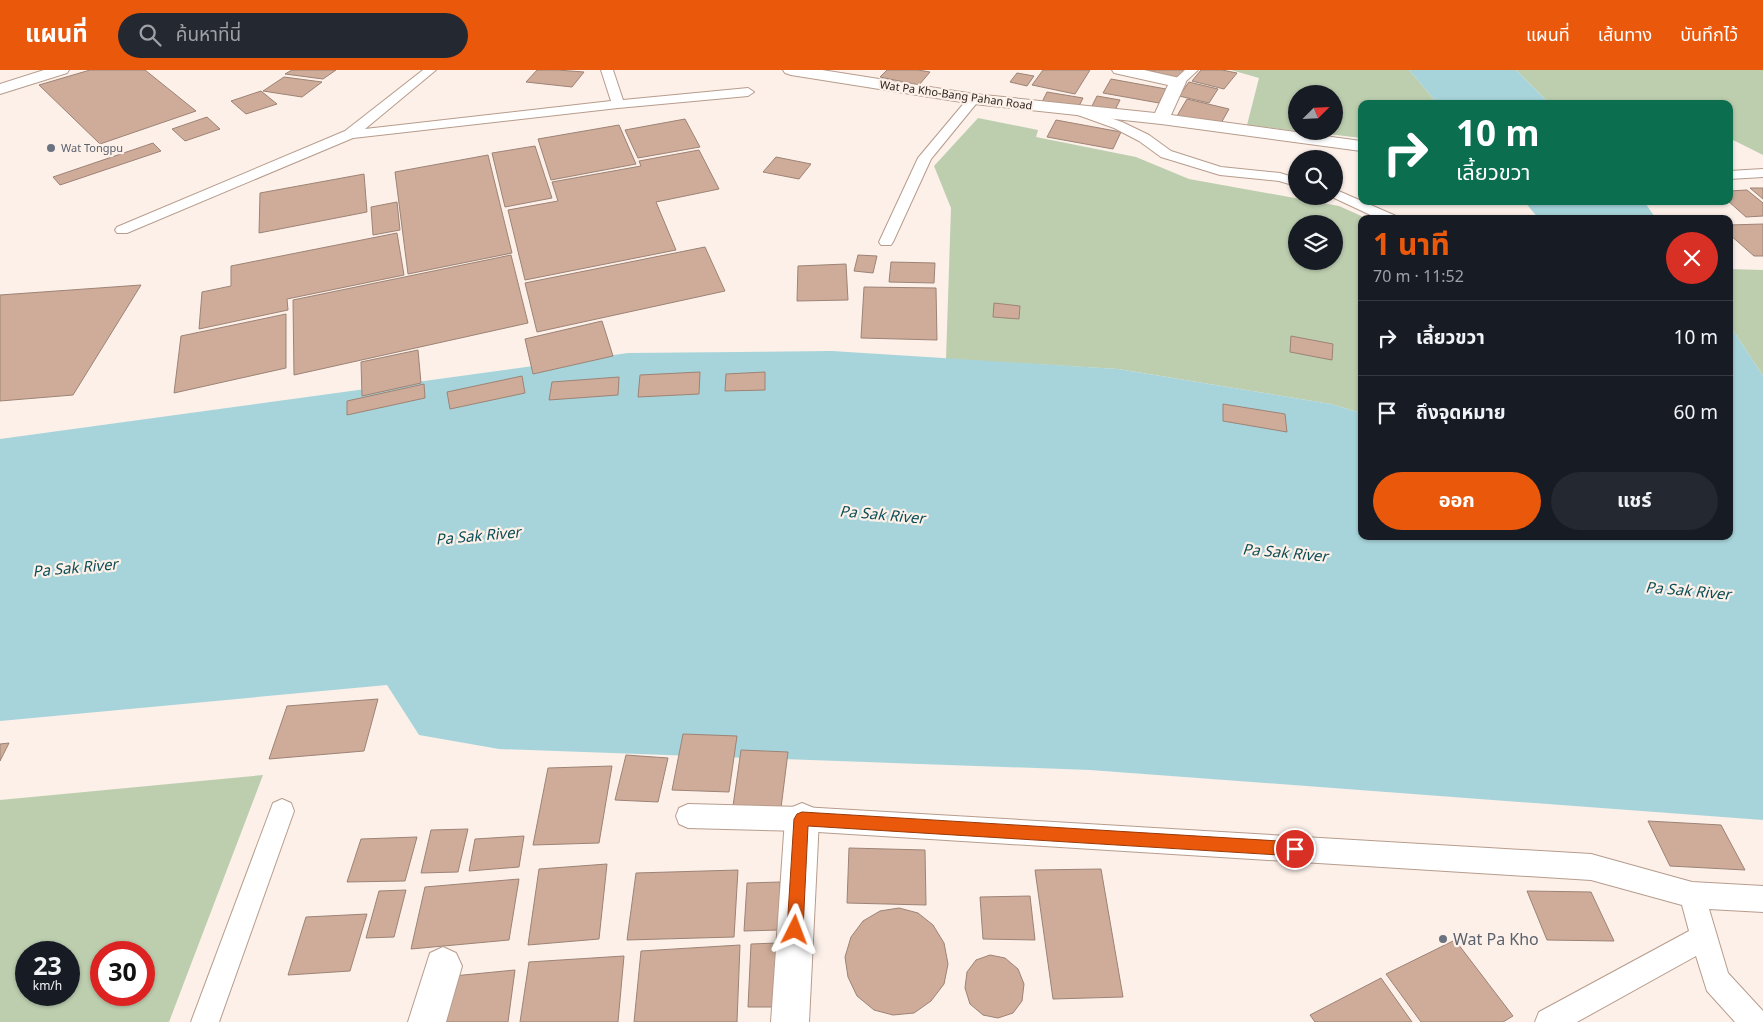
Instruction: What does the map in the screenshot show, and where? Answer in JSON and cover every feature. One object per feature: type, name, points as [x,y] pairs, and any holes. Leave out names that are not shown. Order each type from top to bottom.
[{"type":"street","points":[[0,89],[61,70]]},
{"type":"street","name":"Wat Pa Kho-Bang Pahan Road","points":[[795,70],[974,99],[1161,120],[1358,146]]},
{"type":"street","points":[[1120,70],[1178,82],[1161,120]]},
{"type":"street","points":[[790,1022],[802,819]]},
{"type":"street","points":[[427,1022],[443,966]]},
{"type":"lane","points":[[122,230],[350,134],[430,70]]},
{"type":"lane","points":[[607,70],[618,104]]},
{"type":"lane","points":[[1178,82],[1192,70]]},
{"type":"lane","points":[[350,134],[618,104],[748,92]]},
{"type":"lane","points":[[886,242],[925,158],[974,99]]},
{"type":"lane","points":[[1079,112],[1118,125],[1144,138],[1166,154],[1220,171],[1288,180]]},
{"type":"lane","points":[[1733,175],[1763,173]]},
{"type":"lane","points":[[1343,197],[1358,204]]},
{"type":"lane","points":[[1360,205],[1382,215]]},
{"type":"lane","points":[[204,1022],[282,811]]},
{"type":"lane","points":[[688,816],[802,819],[1591,867],[1692,895],[1763,899]]},
{"type":"lane","points":[[1692,895],[1717,981],[1754,1022]]},
{"type":"lane","points":[[1549,1022],[1705,937]]},
{"type":"green space","points":[[1231,70],[1409,70],[1435,100],[1358,100],[1358,138],[1343,136],[1343,85],[1288,85],[1288,130],[1247,125],[1259,78]]},
{"type":"green space","points":[[1516,70],[1763,70],[1763,155],[1733,140],[1733,100],[1546,100]]},
{"type":"green space","points":[[978,118],[1038,130],[1036,137],[1136,157],[1189,179],[1288,197],[1288,205],[1333,205],[1359,215],[1358,412],[1331,404],[1118,369],[946,359],[951,208],[934,166]]},
{"type":"green space","points":[[1733,269],[1763,270],[1763,376],[1733,330]]},
{"type":"green space","points":[[263,775],[169,1022],[0,1022],[0,800]]},
{"type":"water","points":[[1409,70],[1516,70],[1546,100],[1435,100]]},
{"type":"water","points":[[1527,205],[1647,205],[1653,215],[1536,215]]},
{"type":"water","name":"Pa Sak River","points":[[1733,330],[1763,376],[1763,820],[1090,770],[499,749],[419,735],[387,685],[0,721],[0,439],[628,353],[832,351],[1118,369],[1331,404],[1358,412],[1358,540],[1733,540]]},
{"type":"building","points":[[90,70],[145,70],[196,111],[100,144],[39,85]]},
{"type":"building","points":[[292,70],[336,70],[323,79],[285,74]]},
{"type":"building","points":[[537,70],[584,72],[572,87],[526,82]]},
{"type":"building","points":[[887,70],[930,72],[919,85],[880,77]]},
{"type":"building","points":[[1043,70],[1090,70],[1075,94],[1032,85]]},
{"type":"building","points":[[1146,70],[1186,70],[1179,78]]},
{"type":"building","points":[[1201,70],[1222,70],[1237,73],[1224,89],[1192,81]]},
{"type":"building","points":[[1017,73],[1034,76],[1027,86],[1010,82]]},
{"type":"building","points":[[284,77],[322,82],[302,97],[263,91]]},
{"type":"building","points":[[1111,79],[1166,89],[1159,103],[1103,93]]},
{"type":"building","points":[[1189,82],[1218,89],[1209,103],[1179,96]]},
{"type":"building","points":[[261,91],[277,104],[246,114],[231,101]]},
{"type":"building","points":[[1047,92],[1083,98],[1078,108],[1042,102]]},
{"type":"building","points":[[1097,96],[1120,100],[1115,110],[1092,106]]},
{"type":"building","points":[[1187,99],[1229,109],[1220,125],[1177,116]]},
{"type":"building","points":[[207,117],[220,129],[185,141],[172,129]]},
{"type":"building","points":[[685,119],[700,147],[638,158],[625,130]]},
{"type":"building","points":[[1056,120],[1121,132],[1113,149],[1047,137]]},
{"type":"building","points":[[619,125],[636,164],[551,180],[538,139]]},
{"type":"building","points":[[153,143],[161,151],[60,185],[53,177]]},
{"type":"building","points":[[535,146],[552,198],[505,207],[492,153]]},
{"type":"building","points":[[699,150],[719,189],[656,202],[676,250],[525,280],[508,210],[558,201],[552,182],[641,166],[639,161]]},
{"type":"building","points":[[488,155],[512,253],[408,274],[395,172]]},
{"type":"building","points":[[776,157],[811,164],[799,179],[763,172]]},
{"type":"building","points":[[364,174],[367,212],[259,233],[260,193]]},
{"type":"building","points":[[1750,188],[1763,188],[1763,199]]},
{"type":"building","points":[[1747,190],[1763,203],[1763,216],[1746,217],[1732,205],[1733,191]]},
{"type":"building","points":[[397,202],[400,230],[373,235],[371,207]]},
{"type":"building","points":[[1763,224],[1763,256],[1754,256],[1733,238],[1733,225]]},
{"type":"building","points":[[397,233],[404,275],[287,299],[288,310],[199,329],[202,292],[231,286],[231,266]]},
{"type":"building","points":[[705,247],[725,291],[537,332],[525,283]]},
{"type":"building","points":[[511,255],[528,323],[294,375],[293,300]]},
{"type":"building","points":[[858,255],[877,256],[873,273],[854,271]]},
{"type":"building","points":[[891,262],[935,263],[934,283],[889,282]]},
{"type":"building","points":[[846,264],[848,300],[797,301],[798,266]]},
{"type":"building","points":[[141,285],[73,395],[0,401],[0,295]]},
{"type":"building","points":[[864,287],[936,288],[937,340],[861,338]]},
{"type":"building","points":[[994,303],[1020,306],[1019,319],[993,317]]},
{"type":"building","points":[[286,314],[286,368],[174,393],[181,336]]},
{"type":"building","points":[[602,321],[613,356],[533,374],[525,339]]},
{"type":"building","points":[[1291,336],[1333,344],[1332,360],[1290,352]]},
{"type":"building","points":[[418,350],[421,383],[362,396],[361,362]]},
{"type":"building","points":[[700,372],[699,394],[638,397],[640,375]]},
{"type":"building","points":[[765,372],[765,390],[725,391],[726,374]]},
{"type":"building","points":[[522,376],[525,393],[450,409],[447,392]]},
{"type":"building","points":[[619,377],[618,395],[549,400],[552,382]]},
{"type":"building","points":[[424,384],[425,398],[347,415],[347,401]]},
{"type":"building","points":[[1223,404],[1285,414],[1287,432],[1223,421]]},
{"type":"building","points":[[378,699],[364,751],[269,759],[287,706]]},
{"type":"building","points":[[683,734],[737,736],[729,792],[672,790]]},
{"type":"building","points":[[9,743],[0,761],[0,744]]},
{"type":"building","points":[[741,750],[788,752],[781,808],[733,806]]},
{"type":"building","points":[[626,755],[668,758],[658,802],[615,800]]},
{"type":"building","points":[[612,766],[599,843],[533,845],[548,768]]},
{"type":"building","points":[[1648,821],[1721,825],[1745,870],[1670,866]]},
{"type":"building","points":[[468,829],[458,872],[421,873],[431,830]]},
{"type":"building","points":[[524,836],[519,867],[469,871],[475,839]]},
{"type":"building","points":[[417,837],[405,881],[347,882],[361,839]]},
{"type":"building","points":[[849,848],[925,850],[926,905],[847,903]]},
{"type":"building","points":[[607,864],[599,939],[528,945],[539,869]]},
{"type":"building","points":[[1101,869],[1123,997],[1053,999],[1035,870]]},
{"type":"building","points":[[738,870],[734,937],[627,940],[636,873]]},
{"type":"building","points":[[519,879],[509,940],[411,949],[425,887]]},
{"type":"building","points":[[780,882],[779,930],[744,931],[747,883]]},
{"type":"building","points":[[406,890],[394,937],[366,938],[379,891]]},
{"type":"building","points":[[1527,891],[1591,892],[1614,941],[1547,940]]},
{"type":"building","points":[[1030,896],[1035,940],[983,939],[980,897]]},
{"type":"building","points":[[899,908],[918,913],[933,925],[944,943],[948,964],[944,984],[931,1001],[914,1013],[893,1015],[874,1010],[857,996],[848,977],[845,957],[851,937],[863,921],[880,911]]},
{"type":"building","points":[[367,914],[350,971],[288,975],[306,917]]},
{"type":"building","points":[[1455,940],[1513,1016],[1503,1022],[1421,1022],[1386,974]]},
{"type":"building","points":[[777,943],[774,1007],[748,1007],[751,944]]},
{"type":"building","points":[[740,945],[737,1022],[634,1022],[641,951]]},
{"type":"building","points":[[990,955],[1005,958],[1018,969],[1024,984],[1022,1001],[1013,1013],[998,1018],[983,1015],[970,1004],[965,988],[967,972],[976,960]]},
{"type":"building","points":[[624,956],[618,1022],[520,1022],[529,962]]},
{"type":"building","points":[[515,970],[508,1022],[435,1022],[443,977]]},
{"type":"building","points":[[1381,978],[1412,1022],[1315,1022],[1310,1015]]},
{"type":"place","name":"Wat Tongpu","points":[[51,148]]},
{"type":"place","name":"Wat Pa Kho","points":[[1443,939]]},
{"type":"route","points":[[795,930],[802,819],[1295,849]]}]
